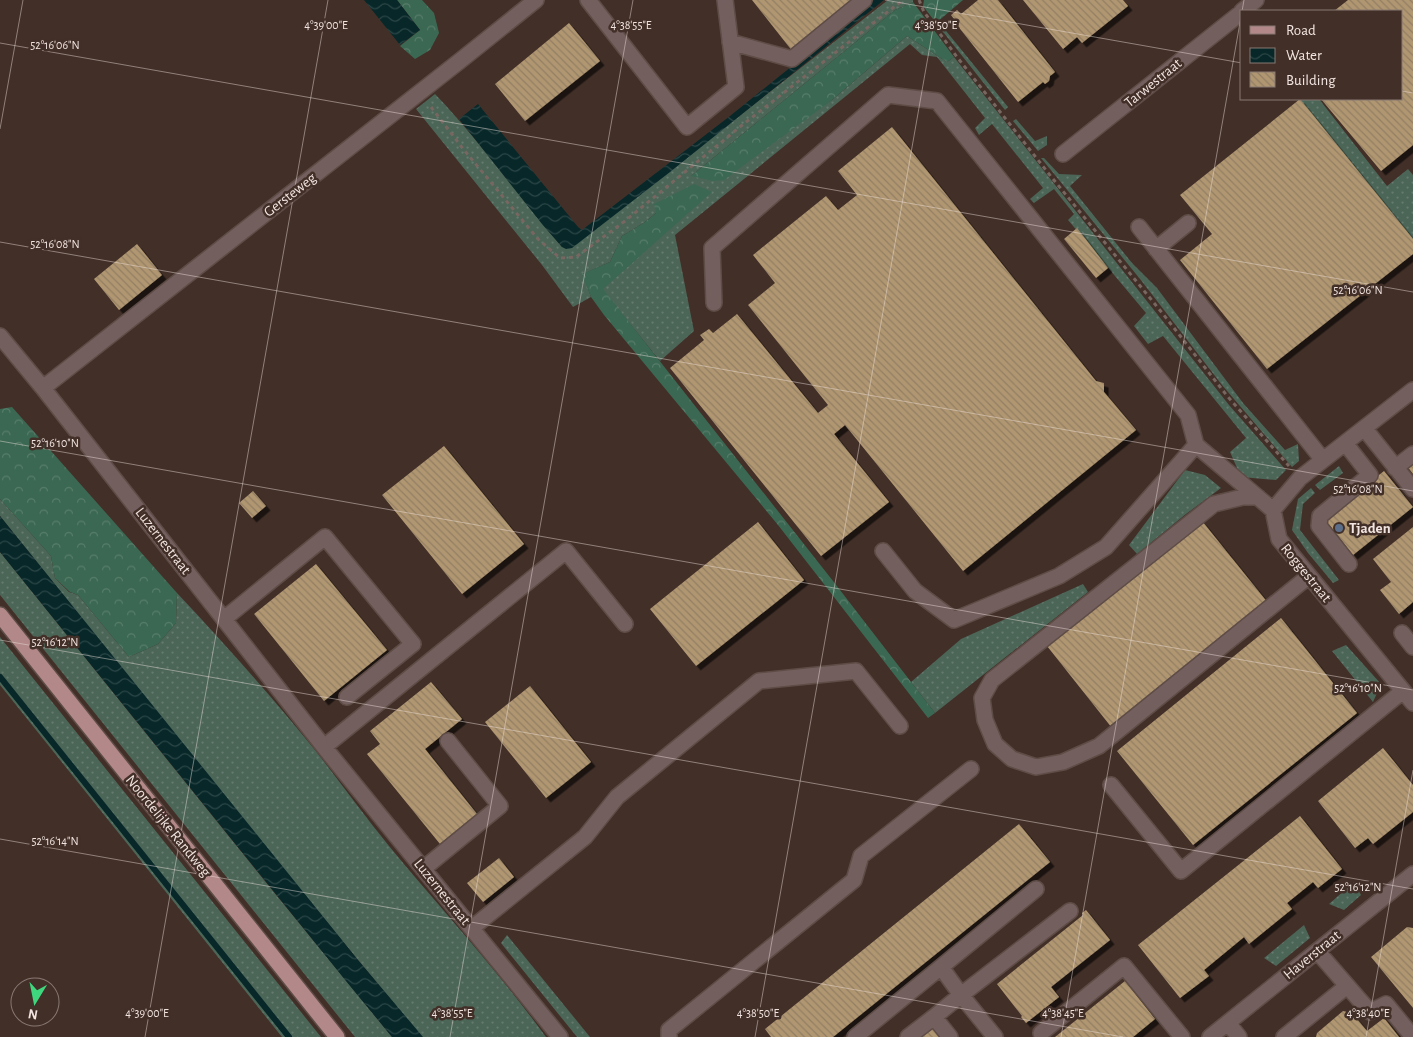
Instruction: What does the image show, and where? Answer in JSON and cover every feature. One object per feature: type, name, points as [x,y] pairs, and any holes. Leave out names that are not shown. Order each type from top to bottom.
[{"type":"main road","name":"Noordelijke Randweg","points":[[0,615],[338,1037]]},
{"type":"street","name":"Gersteweg","points":[[43,388],[536,0]]},
{"type":"street","points":[[588,0],[687,128],[736,87],[725,0]]},
{"type":"street","points":[[730,42],[792,59],[864,0]]},
{"type":"street","name":"Tarwestraat","points":[[1243,10],[1256,0]]},
{"type":"street","name":"Tarwestraat","points":[[1063,154],[1240,13]]},
{"type":"street","points":[[714,303],[712,248],[888,95],[937,101],[1188,415],[1196,445],[1273,510],[1300,478],[1413,390]]},
{"type":"street","points":[[1156,249],[1188,223]]},
{"type":"street","points":[[1139,227],[1323,460]]},
{"type":"street","name":"Luzernestraat","points":[[0,336],[43,388],[324,747],[560,1037]]},
{"type":"street","points":[[1364,428],[1413,489]]},
{"type":"street","points":[[1345,443],[1370,475],[1320,516],[1318,526],[1349,564]]},
{"type":"street","points":[[883,551],[915,591],[954,620],[1059,576],[1106,547],[1196,445]]},
{"type":"street","points":[[1395,468],[1413,454]]},
{"type":"street","points":[[1258,497],[1243,497],[1214,504],[992,680],[982,698],[985,720],[995,744],[1012,759],[1036,768],[1063,762],[1099,746],[1309,576]]},
{"type":"street","name":"Roggestraat","points":[[1273,510],[1279,540],[1410,697]]},
{"type":"street","points":[[224,619],[325,537],[413,644],[347,697]]},
{"type":"street","points":[[324,747],[566,551],[625,624]]},
{"type":"street","points":[[1402,632],[1413,647]]},
{"type":"street","points":[[472,928],[585,837],[617,797],[759,681],[856,671],[900,726]]},
{"type":"street","points":[[1111,785],[1181,871],[1410,697]]},
{"type":"street","points":[[423,868],[500,806],[448,741]]},
{"type":"street","points":[[669,1037],[669,1030],[854,880],[861,856],[971,769]]},
{"type":"street","name":"Haverstraat","points":[[1210,1037],[1413,874]]},
{"type":"street","points":[[855,1037],[1036,889]]},
{"type":"street","points":[[908,1037],[1070,911]]},
{"type":"street","points":[[1317,951],[1370,1012],[1386,1004],[1413,1037]]},
{"type":"street","points":[[1042,1033],[1124,966],[1182,1037]]},
{"type":"street","points":[[941,967],[995,1037]]},
{"type":"street","points":[[1284,1037],[1347,986]]},
{"type":"street","points":[[934,1017],[950,1037]]},
{"type":"street","points":[[1228,1023],[1239,1037]]},
{"type":"path","points":[[420,93],[464,150],[538,239],[560,258],[576,257],[625,221],[741,126],[903,0]]},
{"type":"path","points":[[919,0],[924,12],[957,57],[1043,166],[1228,397],[1300,478]]},
{"type":"green space","points":[[397,0],[422,0],[434,13],[439,33],[430,50],[415,59],[400,46],[420,30]]},
{"type":"green space","points":[[888,0],[913,0],[913,2],[895,10],[691,176],[832,100],[907,36],[947,62],[954,57],[1229,405],[1286,470],[1276,480],[1241,477],[1230,452],[1246,438],[1163,336],[1148,344],[1134,326],[1146,313],[1068,220],[1074,214],[1054,189],[1034,203],[1030,199],[1043,188],[992,124],[979,135],[975,128],[985,118],[937,57],[922,55],[910,44],[675,235],[694,331],[660,361],[602,289],[711,192],[656,213],[622,236],[610,262],[583,274],[591,297],[573,307],[542,265],[416,109],[435,94],[468,131],[562,247],[604,221]]},
{"type":"green space","points":[[924,0],[963,0],[936,23],[923,6]]},
{"type":"green space","points":[[913,2],[954,57],[947,62],[907,36],[832,100],[724,180],[713,181],[691,176],[895,10]]},
{"type":"green space","points":[[938,21],[1008,107],[1005,110],[936,23]]},
{"type":"green space","points":[[1298,100],[1320,100],[1387,186],[1408,169],[1413,175],[1413,242]]},
{"type":"green space","points":[[1016,119],[1035,141],[1047,136],[1047,145],[1038,151],[1013,121]]},
{"type":"green space","points":[[1041,158],[1044,158],[1059,174],[1082,175],[1070,186],[1132,263],[1157,288],[1243,403],[1285,450],[1298,444],[1299,461],[1292,467],[1222,385],[1140,279]]},
{"type":"green space","points":[[694,184],[712,192],[603,289],[935,713],[928,718],[778,525],[591,297],[582,274],[610,262],[622,236],[656,213],[654,204]]},
{"type":"green space","points":[[12,407],[177,593],[176,623],[158,644],[129,657],[78,595],[70,592],[55,578],[51,556],[0,499],[0,409]]},
{"type":"green space","points":[[1339,466],[1343,473],[1320,490],[1315,485]]},
{"type":"green space","points":[[1185,470],[1205,475],[1221,488],[1137,554],[1129,545]]},
{"type":"green space","points":[[1311,488],[1315,493],[1303,504],[1300,530],[1339,580],[1333,583],[1292,530],[1298,499]]},
{"type":"green space","points":[[0,499],[51,556],[55,578],[69,592],[78,595],[129,657],[158,644],[176,623],[177,593],[248,670],[315,750],[389,846],[489,964],[546,1037],[422,1037],[199,765],[0,516]]},
{"type":"green space","points":[[0,552],[392,1037],[355,1037],[0,595]]},
{"type":"green space","points":[[1083,584],[1088,592],[935,713],[911,682],[961,639]]},
{"type":"green space","points":[[0,637],[321,1037],[282,1037],[0,685]]},
{"type":"green space","points":[[1346,645],[1381,684],[1373,702],[1332,651]]},
{"type":"green space","points":[[1354,882],[1361,895],[1344,910],[1329,904]]},
{"type":"green space","points":[[1304,925],[1310,938],[1276,966],[1264,958]]},
{"type":"green space","points":[[507,935],[590,1037],[577,1037],[501,943]]},
{"type":"water","points":[[364,0],[397,0],[420,30],[400,45]]},
{"type":"water","points":[[874,0],[884,0],[572,248],[566,249],[562,247],[459,119],[478,104],[582,230],[730,116]]},
{"type":"water","points":[[0,516],[358,960],[423,1037],[392,1037],[346,981],[0,552]]},
{"type":"building","points":[[752,0],[857,0],[793,52]]},
{"type":"building","points":[[978,0],[998,0],[1055,72],[1050,76],[1049,81],[1045,84],[1043,82],[1018,102],[951,15],[957,10],[961,14]]},
{"type":"building","points":[[1023,0],[1123,0],[1128,6],[1082,43],[1077,37],[1063,49]]},
{"type":"building","points":[[1348,0],[1413,0],[1413,145],[1381,171],[1322,100],[1403,100],[1403,10],[1335,10]]},
{"type":"building","points":[[569,23],[600,61],[525,121],[495,84]]},
{"type":"building","points":[[1301,100],[1413,239],[1413,254],[1267,369],[1180,260],[1212,234],[1180,195]]},
{"type":"building","points":[[892,127],[1096,381],[1104,383],[1104,392],[1136,430],[963,571],[845,425],[834,434],[889,502],[821,556],[670,368],[704,340],[700,335],[709,329],[713,333],[737,314],[818,413],[828,405],[748,305],[775,283],[753,255],[826,196],[838,210],[857,195],[838,171]]},
{"type":"building","points":[[1077,228],[1108,268],[1096,278],[1064,239]]},
{"type":"building","points":[[137,244],[162,275],[119,310],[94,279]]},
{"type":"building","points":[[444,446],[524,544],[462,594],[382,495]]},
{"type":"building","points":[[1413,461],[1413,474],[1407,466]]},
{"type":"building","points":[[1384,471],[1413,507],[1353,555],[1324,518]]},
{"type":"building","points":[[253,491],[266,506],[252,518],[239,503]]},
{"type":"building","points":[[1202,521],[1268,603],[1112,728],[1047,646]]},
{"type":"building","points":[[758,522],[804,580],[696,666],[650,609]]},
{"type":"building","points":[[1413,527],[1413,602],[1399,614],[1380,590],[1391,582],[1373,559]]},
{"type":"building","points":[[316,564],[387,650],[324,701],[254,614]]},
{"type":"building","points":[[1281,618],[1357,713],[1193,845],[1117,751]]},
{"type":"building","points":[[431,682],[462,719],[425,749],[477,814],[440,844],[367,754],[380,744],[370,731]]},
{"type":"building","points":[[530,686],[591,762],[546,798],[485,722]]},
{"type":"building","points":[[1383,748],[1413,785],[1413,812],[1373,844],[1368,838],[1355,848],[1318,801]]},
{"type":"building","points":[[1300,816],[1342,869],[1318,888],[1313,882],[1287,903],[1292,909],[1249,944],[1244,937],[1204,970],[1209,976],[1180,998],[1138,945]]},
{"type":"building","points":[[1019,824],[1050,862],[833,1037],[771,1037],[765,1029]]},
{"type":"building","points":[[499,858],[514,877],[483,902],[467,883]]},
{"type":"building","points":[[1086,910],[1110,940],[1051,987],[1059,997],[1026,1023],[997,984],[1083,915],[1082,913]]},
{"type":"building","points":[[1407,927],[1413,928],[1413,1008],[1371,957]]},
{"type":"building","points":[[1125,981],[1155,1019],[1133,1037],[1055,1037]]},
{"type":"building","points":[[1343,1011],[1352,1013],[1367,1031],[1384,1018],[1399,1037],[1316,1037],[1317,1033]]},
{"type":"building","points":[[933,1028],[941,1037],[921,1037]]},
{"type":"waterway","points":[[0,677],[289,1037]]},
{"type":"place","name":"Tjaden","points":[[1339,528]]}]
